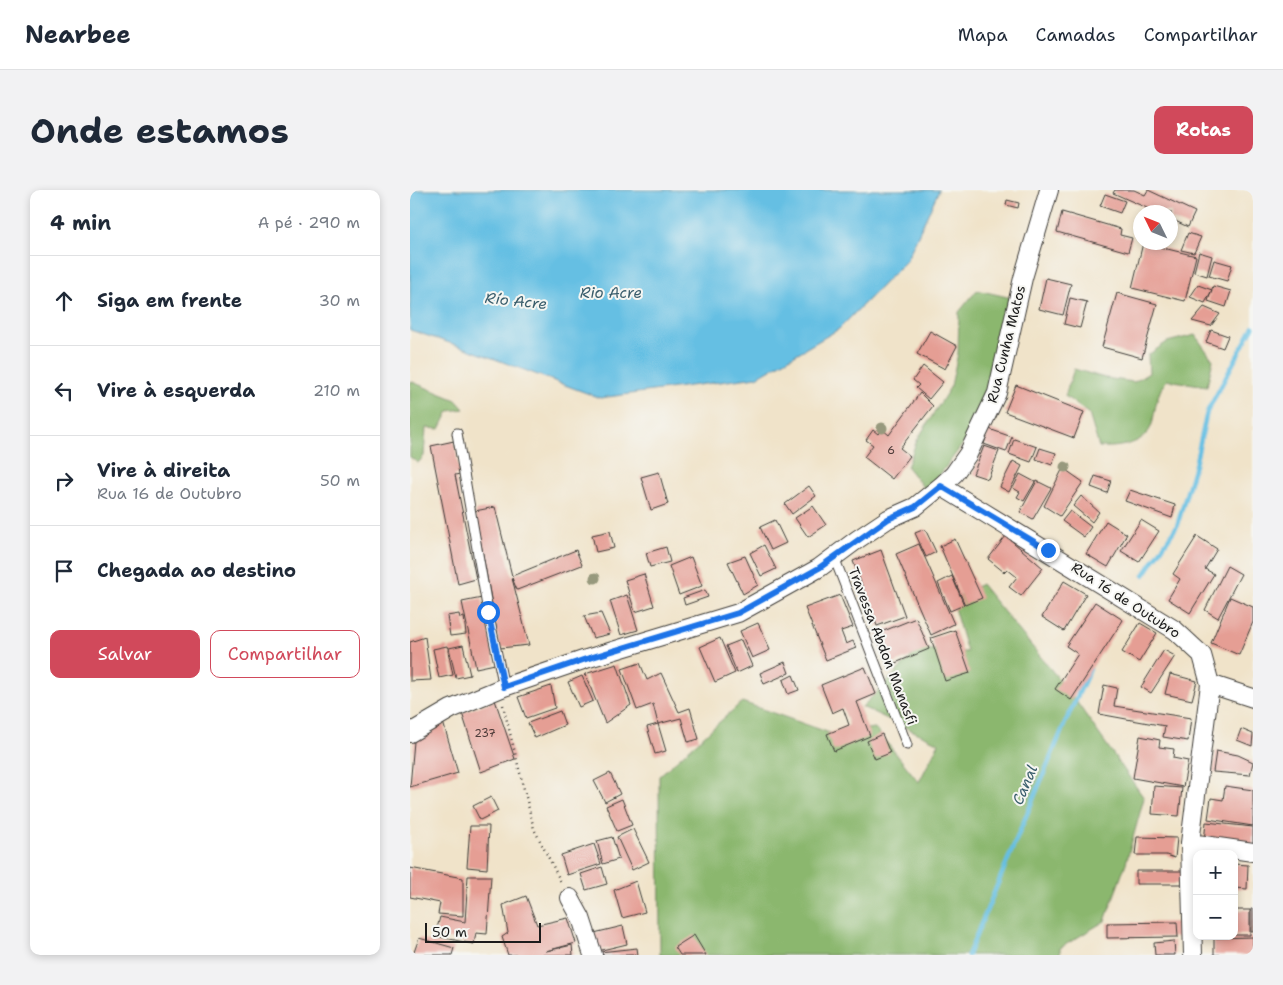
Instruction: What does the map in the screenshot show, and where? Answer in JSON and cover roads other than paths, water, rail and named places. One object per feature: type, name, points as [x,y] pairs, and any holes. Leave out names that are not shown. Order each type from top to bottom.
[{"type":"street","name":"Rua Cunha Matos","points":[[410,732],[452,709],[502,688],[586,659],[738,613],[834,557],[888,519],[915,507],[941,486],[954,474],[968,454],[997,393],[1023,278],[1049,190]]},
{"type":"street","name":"Rua 16 de Outubro","points":[[941,486],[1048,550],[1186,638],[1202,655],[1210,684],[1190,843],[1193,955]]},
{"type":"street","points":[[1210,684],[1253,698]]},
{"type":"street","points":[[1190,843],[1253,852]]},
{"type":"street","points":[[570,898],[582,918],[593,955]]},
{"type":"lane","points":[[457,433],[502,688]]},
{"type":"lane","name":"Travessa Abdon Manasfi","points":[[834,557],[907,745]]},
{"type":"water","name":"Rio Acre","points":[[410,190],[939,190],[906,261],[839,329],[757,377],[600,398],[465,348],[410,330]]},
{"type":"waterway","points":[[1144,575],[1177,526],[1195,465],[1207,412],[1253,327]]},
{"type":"waterway","name":"Canal","points":[[968,955],[1065,723],[1090,669]]},
{"type":"water label","name":"Río Acre","points":[[516,301]]}]
